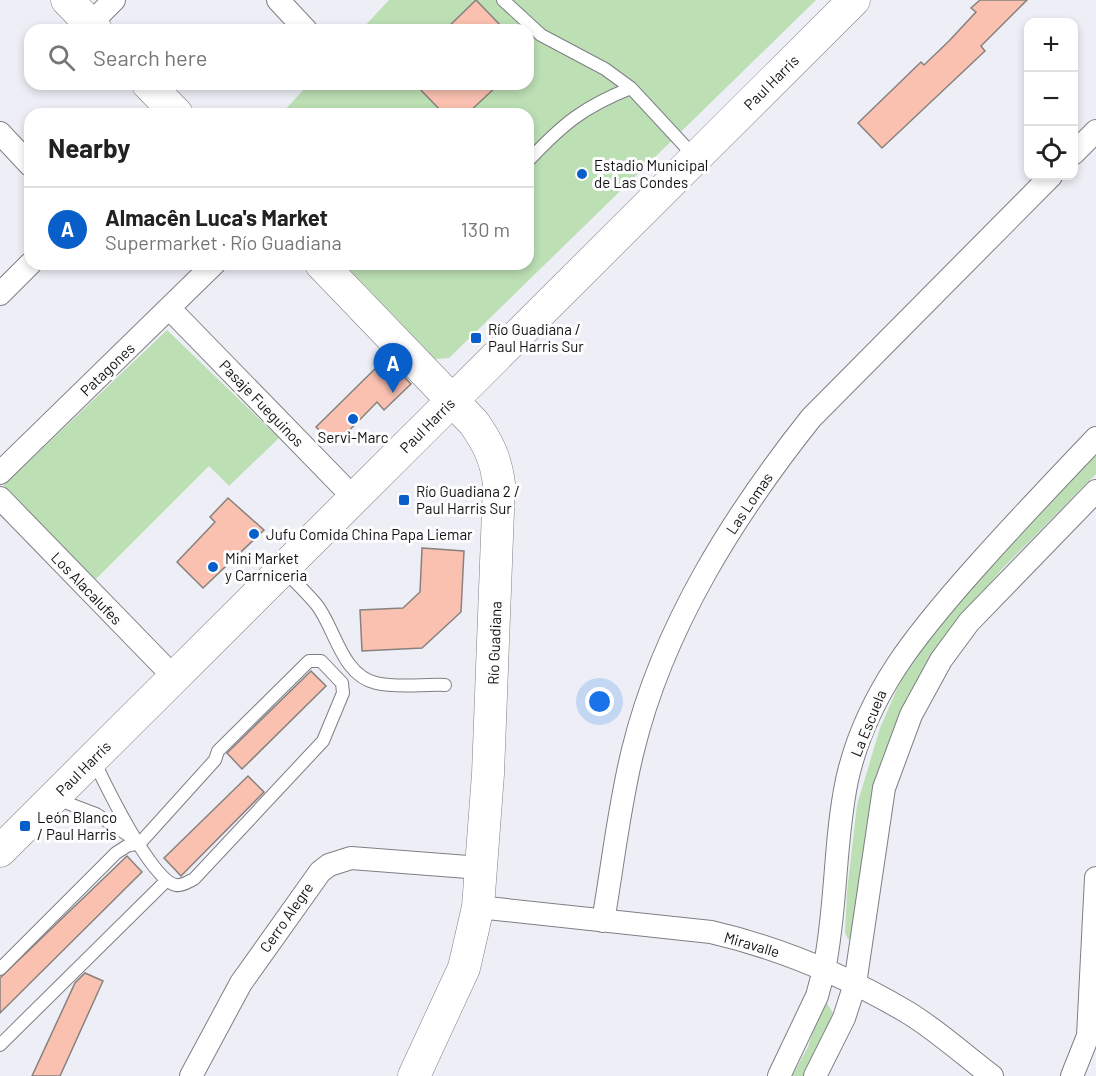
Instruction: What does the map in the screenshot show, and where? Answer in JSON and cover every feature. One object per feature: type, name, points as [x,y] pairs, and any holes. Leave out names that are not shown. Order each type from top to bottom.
[{"type":"street","points":[[67,0],[90,24]]},
{"type":"street","points":[[95,24],[114,0]]},
{"type":"street","points":[[278,0],[300,24]]},
{"type":"street","name":"Paul Harris","points":[[0,851],[854,0]]},
{"type":"street","points":[[154,90],[171,108]]},
{"type":"street","points":[[1078,149],[1096,131]]},
{"type":"street","points":[[0,133],[24,159]]},
{"type":"street","name":"Las Lomas","points":[[603,921],[637,739],[681,622],[724,541],[778,459],[811,418],[1047,180]]},
{"type":"street","points":[[0,294],[24,270]]},
{"type":"street","name":"Patagones","points":[[5,460],[208,270]]},
{"type":"street","name":"Río Guadiana","points":[[327,270],[453,400],[489,444],[497,463],[499,484],[488,762],[478,907],[464,968],[414,1076]]},
{"type":"street","name":"Pasaje Fueguinos","points":[[169,308],[354,498]]},
{"type":"street","name":"La Escuela","points":[[779,1076],[817,996],[824,970],[847,780],[863,728],[874,703],[902,655],[919,633],[1011,528],[1096,438]]},
{"type":"street","points":[[815,1076],[844,1018],[855,984],[884,789],[911,715],[941,660],[969,622],[1096,490]]},
{"type":"street","name":"Los Alacalufes","points":[[0,498],[174,677]]},
{"type":"street","name":"Cerro Alegre","points":[[191,1076],[241,983],[320,872],[329,865],[351,858],[481,868]]},
{"type":"street","points":[[1072,1076],[1088,1036],[1096,878]]},
{"type":"street","name":"Miravalle","points":[[478,907],[711,932],[757,944],[855,984],[909,1013],[992,1076]]},
{"type":"lane","points":[[503,0],[529,24]]},
{"type":"lane","points":[[534,29],[541,35],[605,69],[631,88],[695,157]]},
{"type":"lane","points":[[534,155],[561,127],[582,110],[631,88]]},
{"type":"lane","points":[[283,569],[316,604],[326,619],[337,647],[359,672],[374,683],[445,685]]},
{"type":"lane","points":[[0,969],[116,854],[127,846],[140,843],[215,760],[218,751],[309,661],[321,661],[342,683],[343,693],[323,741],[194,879],[177,886],[165,881],[147,856],[140,843],[121,814],[93,759]]},
{"type":"lane","points":[[53,798],[96,814],[140,843]]},
{"type":"lane","points":[[0,1044],[165,881]]},
{"type":"green space","name":"Estadio Municipal de Las Condes","points":[[389,0],[816,0],[449,358],[435,359],[350,270],[534,270],[534,108],[287,108],[303,90],[534,90],[534,24],[367,24]]},
{"type":"green space","points":[[167,330],[279,438],[229,486],[209,466],[95,580],[3,486]]},
{"type":"green space","points":[[1096,455],[1096,474],[1001,570],[929,659],[853,940],[848,939],[845,933],[847,892],[857,805],[880,728],[910,659],[961,595]]},
{"type":"green space","points":[[827,1003],[833,1013],[824,1045],[805,1076],[792,1076],[808,1047],[821,1007]]},
{"type":"building","points":[[476,0],[499,24],[451,24]]},
{"type":"building","points":[[980,0],[1027,0],[981,46],[985,51],[882,148],[858,123],[921,62],[924,65],[949,41],[976,12],[971,8]]},
{"type":"building","points":[[421,90],[493,90],[473,108],[438,108]]},
{"type":"building","points":[[386,358],[411,384],[384,410],[377,402],[335,445],[316,427]]},
{"type":"building","points":[[228,498],[264,530],[203,588],[177,562],[215,522],[210,517]]},
{"type":"building","points":[[422,548],[464,551],[461,612],[422,648],[362,651],[360,610],[403,608],[420,592]]},
{"type":"building","points":[[311,671],[326,686],[242,769],[227,753]]},
{"type":"building","points":[[248,776],[264,792],[181,876],[164,858]]},
{"type":"building","points":[[127,856],[142,872],[0,1013],[0,978]]},
{"type":"building","points":[[85,973],[103,981],[60,1076],[32,1076],[75,983]]},
{"type":"place","name":"Estadio Municipal de Las Condes","points":[[582,174]]},
{"type":"place","name":"Río Guadiana / Paul Harris Sur","points":[[476,338]]},
{"type":"place","name":"Almacên Luca's Market","points":[[393,393]]},
{"type":"place","name":"Servi-Marc","points":[[353,419]]},
{"type":"place","name":"Río Guadiana 2 / Paul Harris Sur","points":[[404,500]]},
{"type":"place","name":"Jufu Comida China Papa Liemar","points":[[254,534]]},
{"type":"place","name":"Mini Market y Carrniceria","points":[[213,567]]},
{"type":"place","name":"León Blanco / Paul Harris","points":[[25,826]]}]
